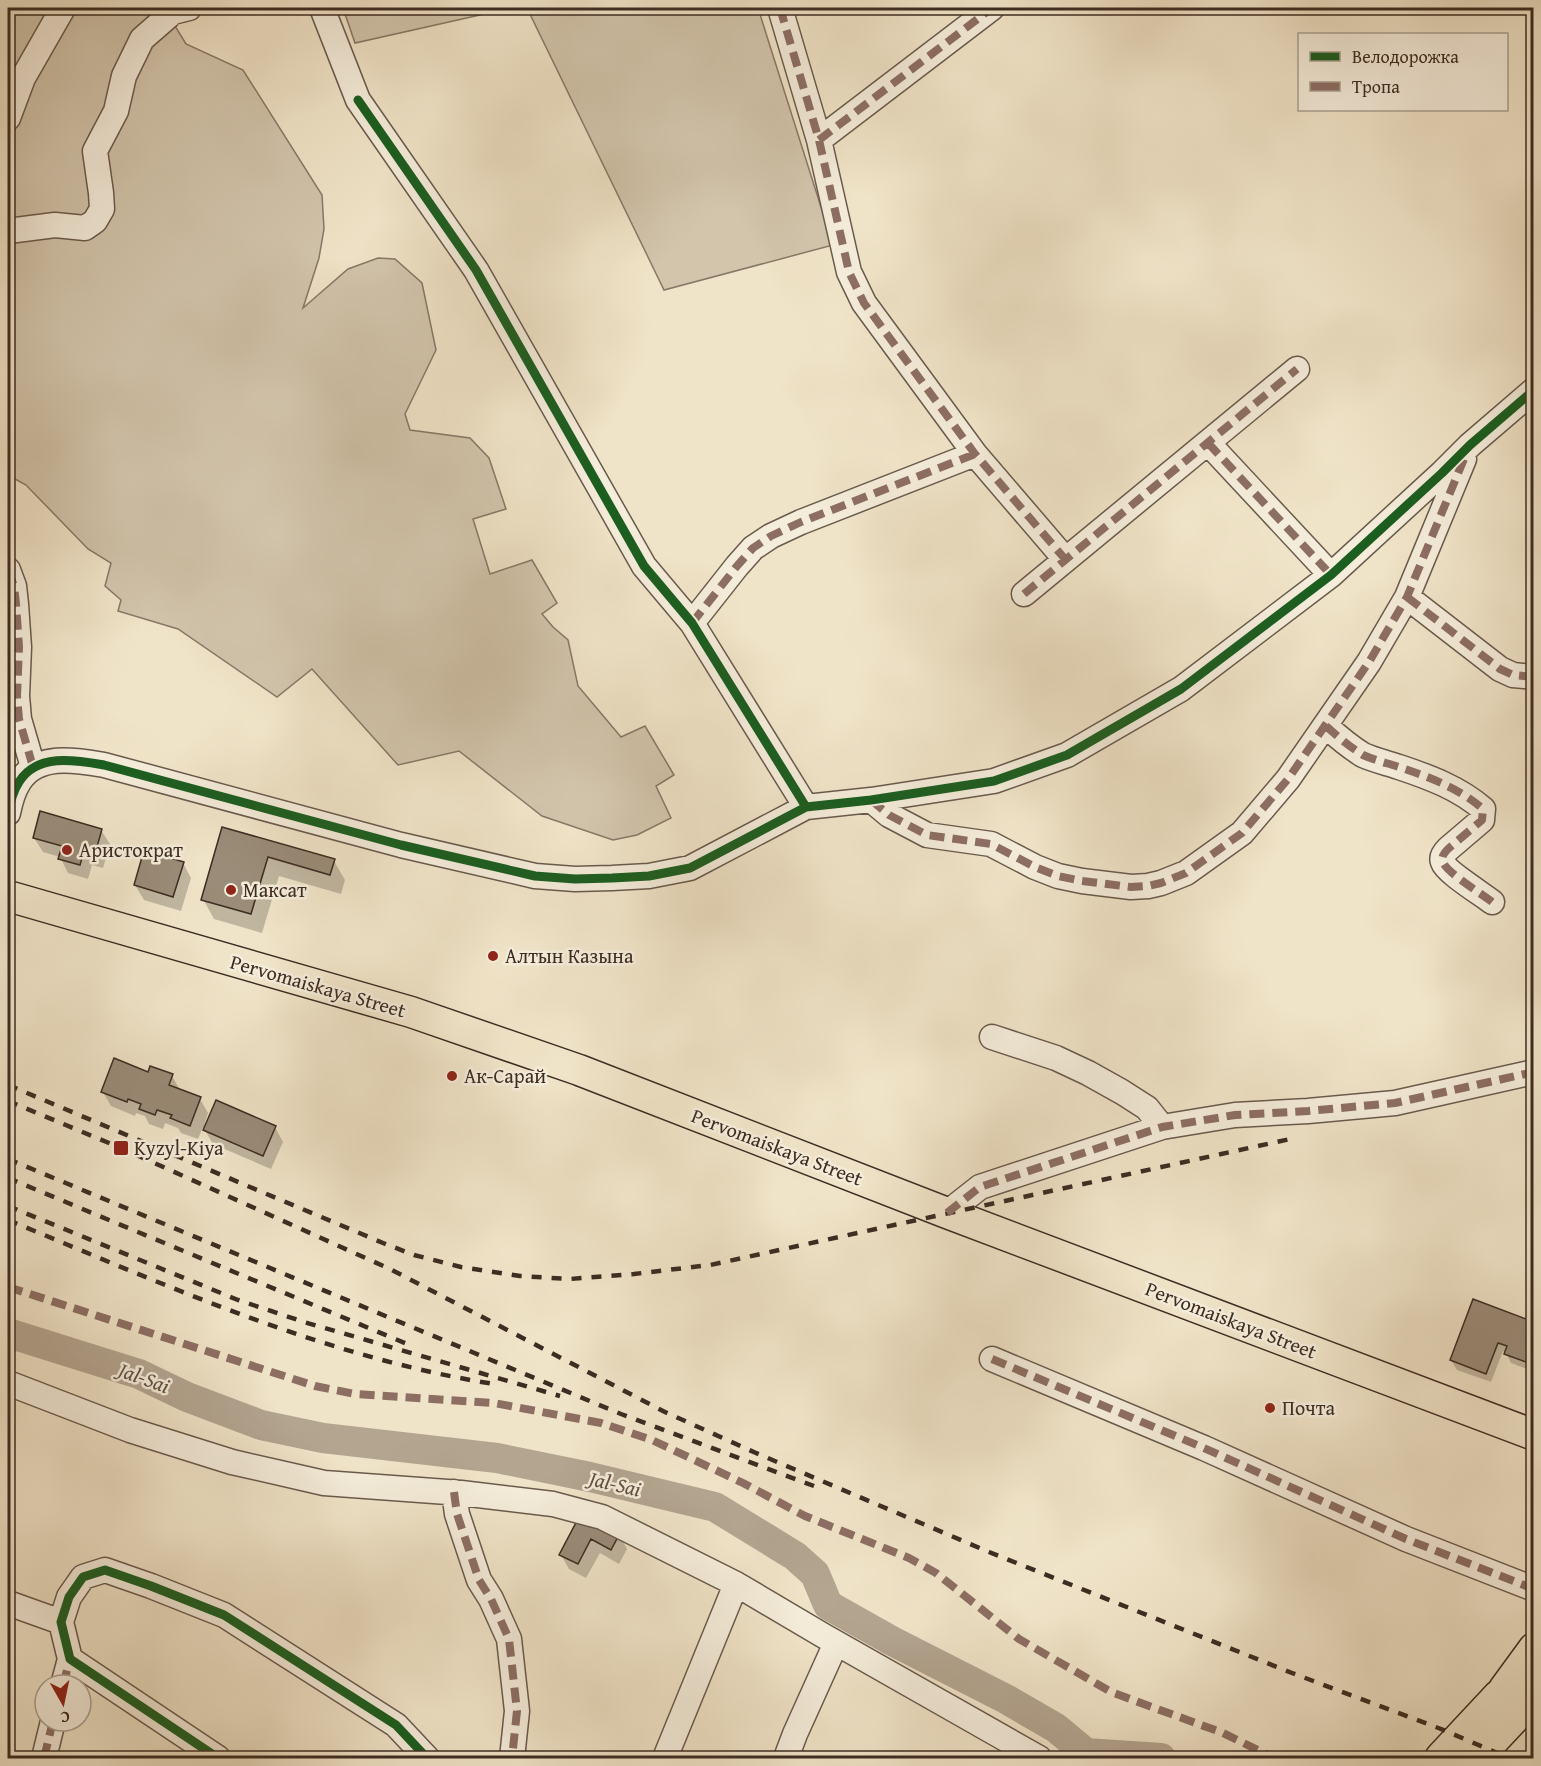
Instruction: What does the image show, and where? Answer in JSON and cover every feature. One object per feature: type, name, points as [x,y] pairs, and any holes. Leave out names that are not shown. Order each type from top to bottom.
[{"type":"highway","points":[[1442,1758],[1498,1697],[1533,1671]]},
{"type":"highway","points":[[1475,1758],[1533,1695]]},
{"type":"main road","name":"Pervomaiskaya Street","points":[[8,896],[411,1012],[579,1070],[947,1213],[1533,1435]]},
{"type":"main road","points":[[1498,1697],[1533,1648]]},
{"type":"street","points":[[8,118],[23,78],[63,8]]},
{"type":"street","points":[[8,231],[55,225],[85,228],[95,221],[102,209],[102,193],[95,151],[116,111],[124,76],[142,39],[173,12],[189,8]]},
{"type":"street","points":[[322,8],[358,100],[476,270],[644,567],[692,623],[806,807]]},
{"type":"street","points":[[780,8],[819,140],[849,272],[864,303],[975,454],[1065,559]]},
{"type":"street","points":[[819,140],[992,8]]},
{"type":"street","points":[[1024,594],[1297,369]]},
{"type":"street","points":[[871,800],[889,815],[927,835],[991,844],[1058,876],[1131,887],[1161,884],[1186,873],[1242,833],[1288,779],[1370,662],[1407,597],[1448,479],[1470,445],[1532,393]]},
{"type":"street","points":[[1208,443],[1331,575]]},
{"type":"street","points":[[692,623],[753,548],[771,536],[975,454]]},
{"type":"street","points":[[8,813],[17,784],[33,767],[62,760],[104,765],[402,845],[535,876],[575,879],[650,876],[690,867],[806,807],[871,800],[994,781],[1067,755],[1181,689],[1331,575],[1448,479]]},
{"type":"street","points":[[8,570],[14,586],[16,604],[19,647],[17,696],[19,719],[33,767]]},
{"type":"street","points":[[1407,597],[1500,669],[1513,675],[1533,676]]},
{"type":"street","points":[[1326,726],[1365,756],[1455,789],[1483,808],[1482,820],[1448,849],[1442,858],[1443,863],[1454,873],[1492,902]]},
{"type":"street","points":[[992,1037],[1056,1058],[1096,1078],[1147,1108],[1162,1127]]},
{"type":"street","points":[[947,1213],[980,1187],[1162,1127],[1235,1115],[1395,1103],[1533,1072]]},
{"type":"street","points":[[993,1359],[1139,1420],[1406,1539],[1533,1589]]},
{"type":"street","points":[[8,1383],[130,1430],[232,1462],[324,1483],[454,1492],[553,1504],[602,1517],[736,1584],[1038,1758]]},
{"type":"street","points":[[454,1492],[457,1514],[479,1580],[491,1599],[509,1639],[517,1711],[512,1758]]},
{"type":"street","points":[[66,1673],[70,1659],[61,1623],[69,1597],[83,1577],[105,1570],[224,1615],[396,1725],[427,1758]]},
{"type":"street","points":[[665,1758],[736,1584]]},
{"type":"street","points":[[8,1603],[61,1623]]},
{"type":"street","points":[[786,1758],[836,1643]]},
{"type":"street","points":[[70,1659],[218,1758]]},
{"type":"street","points":[[44,1758],[50,1733]]},
{"type":"shaded area","points":[[8,8],[164,8],[186,44],[243,70],[322,195],[324,229],[319,258],[303,308],[348,269],[378,258],[395,259],[422,283],[436,350],[405,414],[410,430],[470,438],[489,458],[506,509],[473,519],[490,574],[532,560],[557,603],[542,614],[568,640],[578,686],[621,737],[645,726],[674,775],[656,786],[671,818],[637,835],[613,840],[542,816],[459,751],[398,765],[312,669],[277,697],[178,629],[118,611],[121,600],[105,586],[111,563],[88,549],[26,485],[8,475]]},
{"type":"shaded area","points":[[343,8],[511,8],[355,43]]},
{"type":"shaded area","points":[[527,8],[758,8],[833,245],[664,290]]},
{"type":"building","points":[[40,811],[102,829],[95,854],[84,851],[80,865],[58,859],[62,846],[33,838]]},
{"type":"building","points":[[222,827],[335,859],[330,875],[268,857],[251,914],[201,900]]},
{"type":"building","points":[[144,850],[184,862],[173,897],[134,885]]},
{"type":"building","name":"Kyzyl-Kiya","points":[[114,1058],[148,1072],[150,1066],[173,1074],[169,1085],[201,1097],[190,1126],[170,1118],[172,1115],[157,1110],[155,1115],[139,1109],[141,1104],[128,1099],[127,1102],[101,1092]]},
{"type":"building","points":[[216,1100],[276,1126],[263,1156],[203,1130]]},
{"type":"building","points":[[1473,1299],[1534,1322],[1534,1365],[1504,1354],[1507,1346],[1498,1343],[1486,1374],[1450,1360]]},
{"type":"building","points":[[581,1513],[620,1533],[611,1550],[591,1539],[578,1564],[559,1555]]},
{"type":"waterway","name":"Jal-Sai","points":[[8,1333],[139,1374],[187,1397],[261,1425],[323,1438],[497,1458],[590,1477],[715,1507],[795,1556],[815,1574],[828,1605],[892,1641],[1006,1699],[1056,1728],[1086,1753],[1161,1758]]},
{"type":"railway","points":[[8,1085],[414,1255],[461,1267],[520,1276],[570,1279],[710,1265],[1295,1138]]},
{"type":"railway","points":[[8,1101],[121,1148],[390,1269],[665,1412],[756,1453],[989,1552],[1292,1673],[1441,1729],[1509,1758]]},
{"type":"railway","points":[[8,1159],[621,1414],[814,1486]]},
{"type":"railway","points":[[8,1178],[412,1346]]},
{"type":"railway","points":[[8,1206],[238,1300],[304,1322],[560,1396]]},
{"type":"railway","points":[[8,1220],[186,1293],[307,1337],[431,1372],[494,1384]]},
{"type":"marked path","points":[[780,8],[819,140],[849,272],[864,303],[975,454],[1065,559]]},
{"type":"marked path","points":[[819,140],[992,8]]},
{"type":"marked path","points":[[1024,594],[1297,369]]},
{"type":"marked path","points":[[1208,443],[1331,575]]},
{"type":"marked path","points":[[692,623],[753,548],[771,536],[801,522],[975,454]]},
{"type":"marked path","points":[[871,800],[889,815],[927,835],[991,844],[1058,876],[1131,887],[1161,883],[1186,873],[1242,833],[1288,779],[1369,662],[1407,597],[1466,454]]},
{"type":"marked path","points":[[8,570],[14,586],[16,604],[19,647],[17,696],[19,719],[33,767]]},
{"type":"marked path","points":[[1407,597],[1500,669],[1513,675],[1534,677]]},
{"type":"marked path","points":[[1326,726],[1363,755],[1443,784],[1464,795],[1483,809],[1482,820],[1448,849],[1442,860],[1465,883],[1492,902]]},
{"type":"marked path","points":[[947,1213],[980,1187],[1162,1127],[1235,1115],[1395,1103],[1534,1072]]},
{"type":"marked path","points":[[8,1287],[315,1386],[355,1394],[494,1403],[601,1423],[652,1440],[743,1483],[805,1516],[909,1558],[936,1573],[1019,1639],[1111,1692],[1223,1733],[1274,1758]]},
{"type":"marked path","points":[[992,1359],[1204,1448],[1406,1539],[1534,1589]]},
{"type":"marked path","points":[[454,1492],[457,1514],[479,1580],[491,1599],[509,1639],[517,1711],[512,1758]]},
{"type":"marked path","points":[[66,1673],[70,1659]]},
{"type":"marked path","points":[[44,1758],[50,1733]]},
{"type":"cycle path","points":[[358,100],[476,270],[644,566],[692,623],[806,807]]},
{"type":"cycle path","points":[[8,813],[19,782],[36,766],[57,761],[81,761],[104,765],[401,845],[535,876],[575,879],[612,878],[649,876],[690,868],[806,807],[871,800],[994,781],[1067,755],[1181,689],[1331,575],[1470,445],[1534,390]]},
{"type":"cycle path","points":[[218,1758],[70,1659],[61,1622],[69,1597],[83,1577],[105,1570],[224,1615],[396,1725],[427,1758]]},
{"type":"place","name":"Аристократ","points":[[67,850]]},
{"type":"place","name":"Максат","points":[[231,890]]},
{"type":"place","name":"Алтын Казына","points":[[493,956]]},
{"type":"place","name":"Ак-Сарай","points":[[452,1076]]},
{"type":"place","name":"Kyzyl-Kiya","points":[[121,1148]]},
{"type":"place","name":"Почта","points":[[1270,1408]]}]
